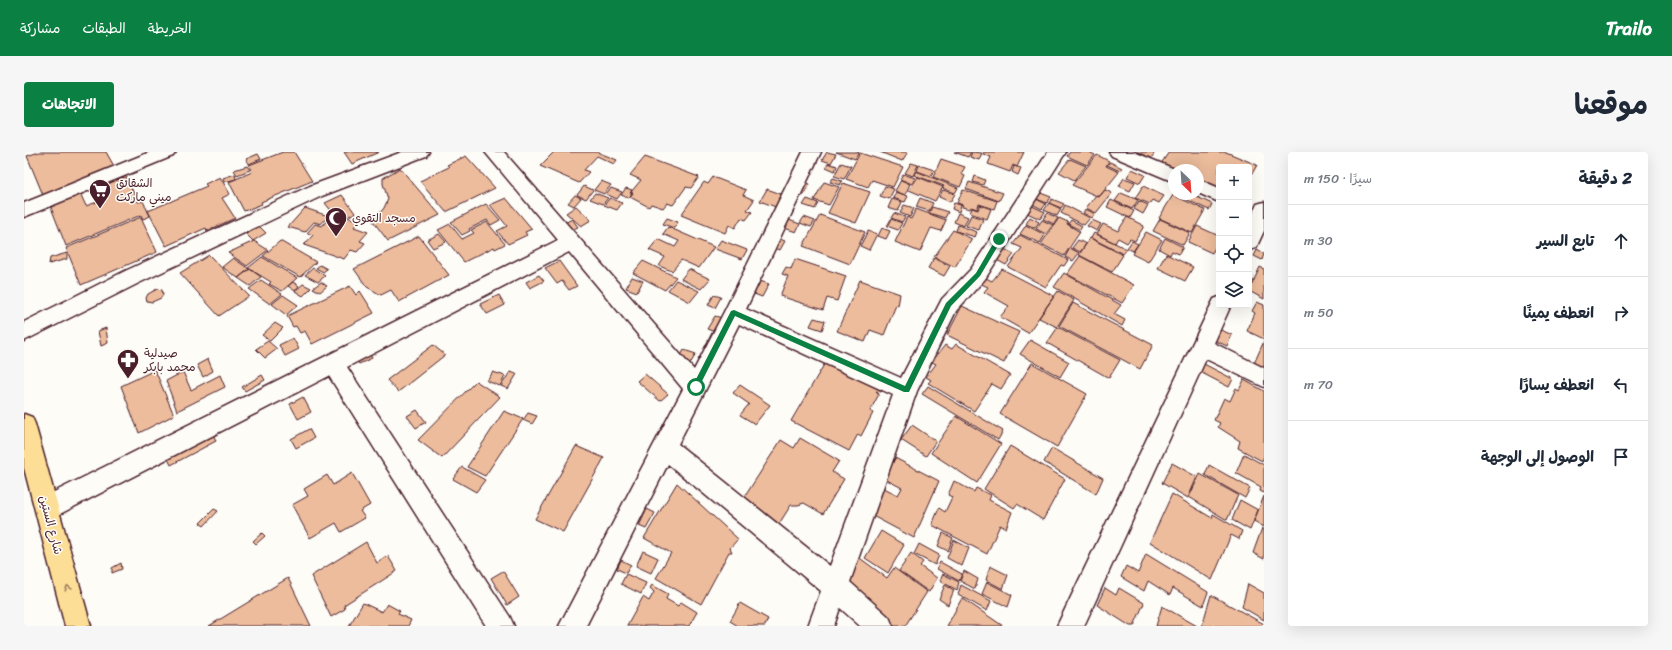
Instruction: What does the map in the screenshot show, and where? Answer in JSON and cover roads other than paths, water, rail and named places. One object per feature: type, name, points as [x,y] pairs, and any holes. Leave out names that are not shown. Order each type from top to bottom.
[{"type":"main road","name":"شارع الستين","points":[[24,424],[78,626]]},
{"type":"street","points":[[117,152],[124,170]]},
{"type":"street","points":[[24,210],[167,152]]},
{"type":"street","points":[[24,332],[132,277],[316,191],[420,152]]},
{"type":"street","points":[[494,152],[696,387]]},
{"type":"street","points":[[572,626],[734,313],[812,152]]},
{"type":"street","points":[[821,626],[834,586],[906,390],[949,305],[978,274],[999,239],[1057,152]]},
{"type":"street","points":[[1118,152],[1168,173]]},
{"type":"street","points":[[1204,189],[1216,194]]},
{"type":"street","points":[[1251,236],[1260,211]]},
{"type":"street","points":[[46,508],[572,242]]},
{"type":"street","points":[[1070,626],[1220,308]]},
{"type":"street","points":[[734,313],[906,390]]},
{"type":"street","points":[[1202,347],[1264,378]]},
{"type":"street","points":[[333,364],[501,626]]},
{"type":"street","points":[[664,447],[834,586],[880,626]]},
{"type":"place","name":"الشقائق ميني ماركت","points":[[100,210]]},
{"type":"place","name":"مسجد التقوي","points":[[336,238]]},
{"type":"place","name":"صيدلية محمد بابكر","points":[[128,380]]}]
